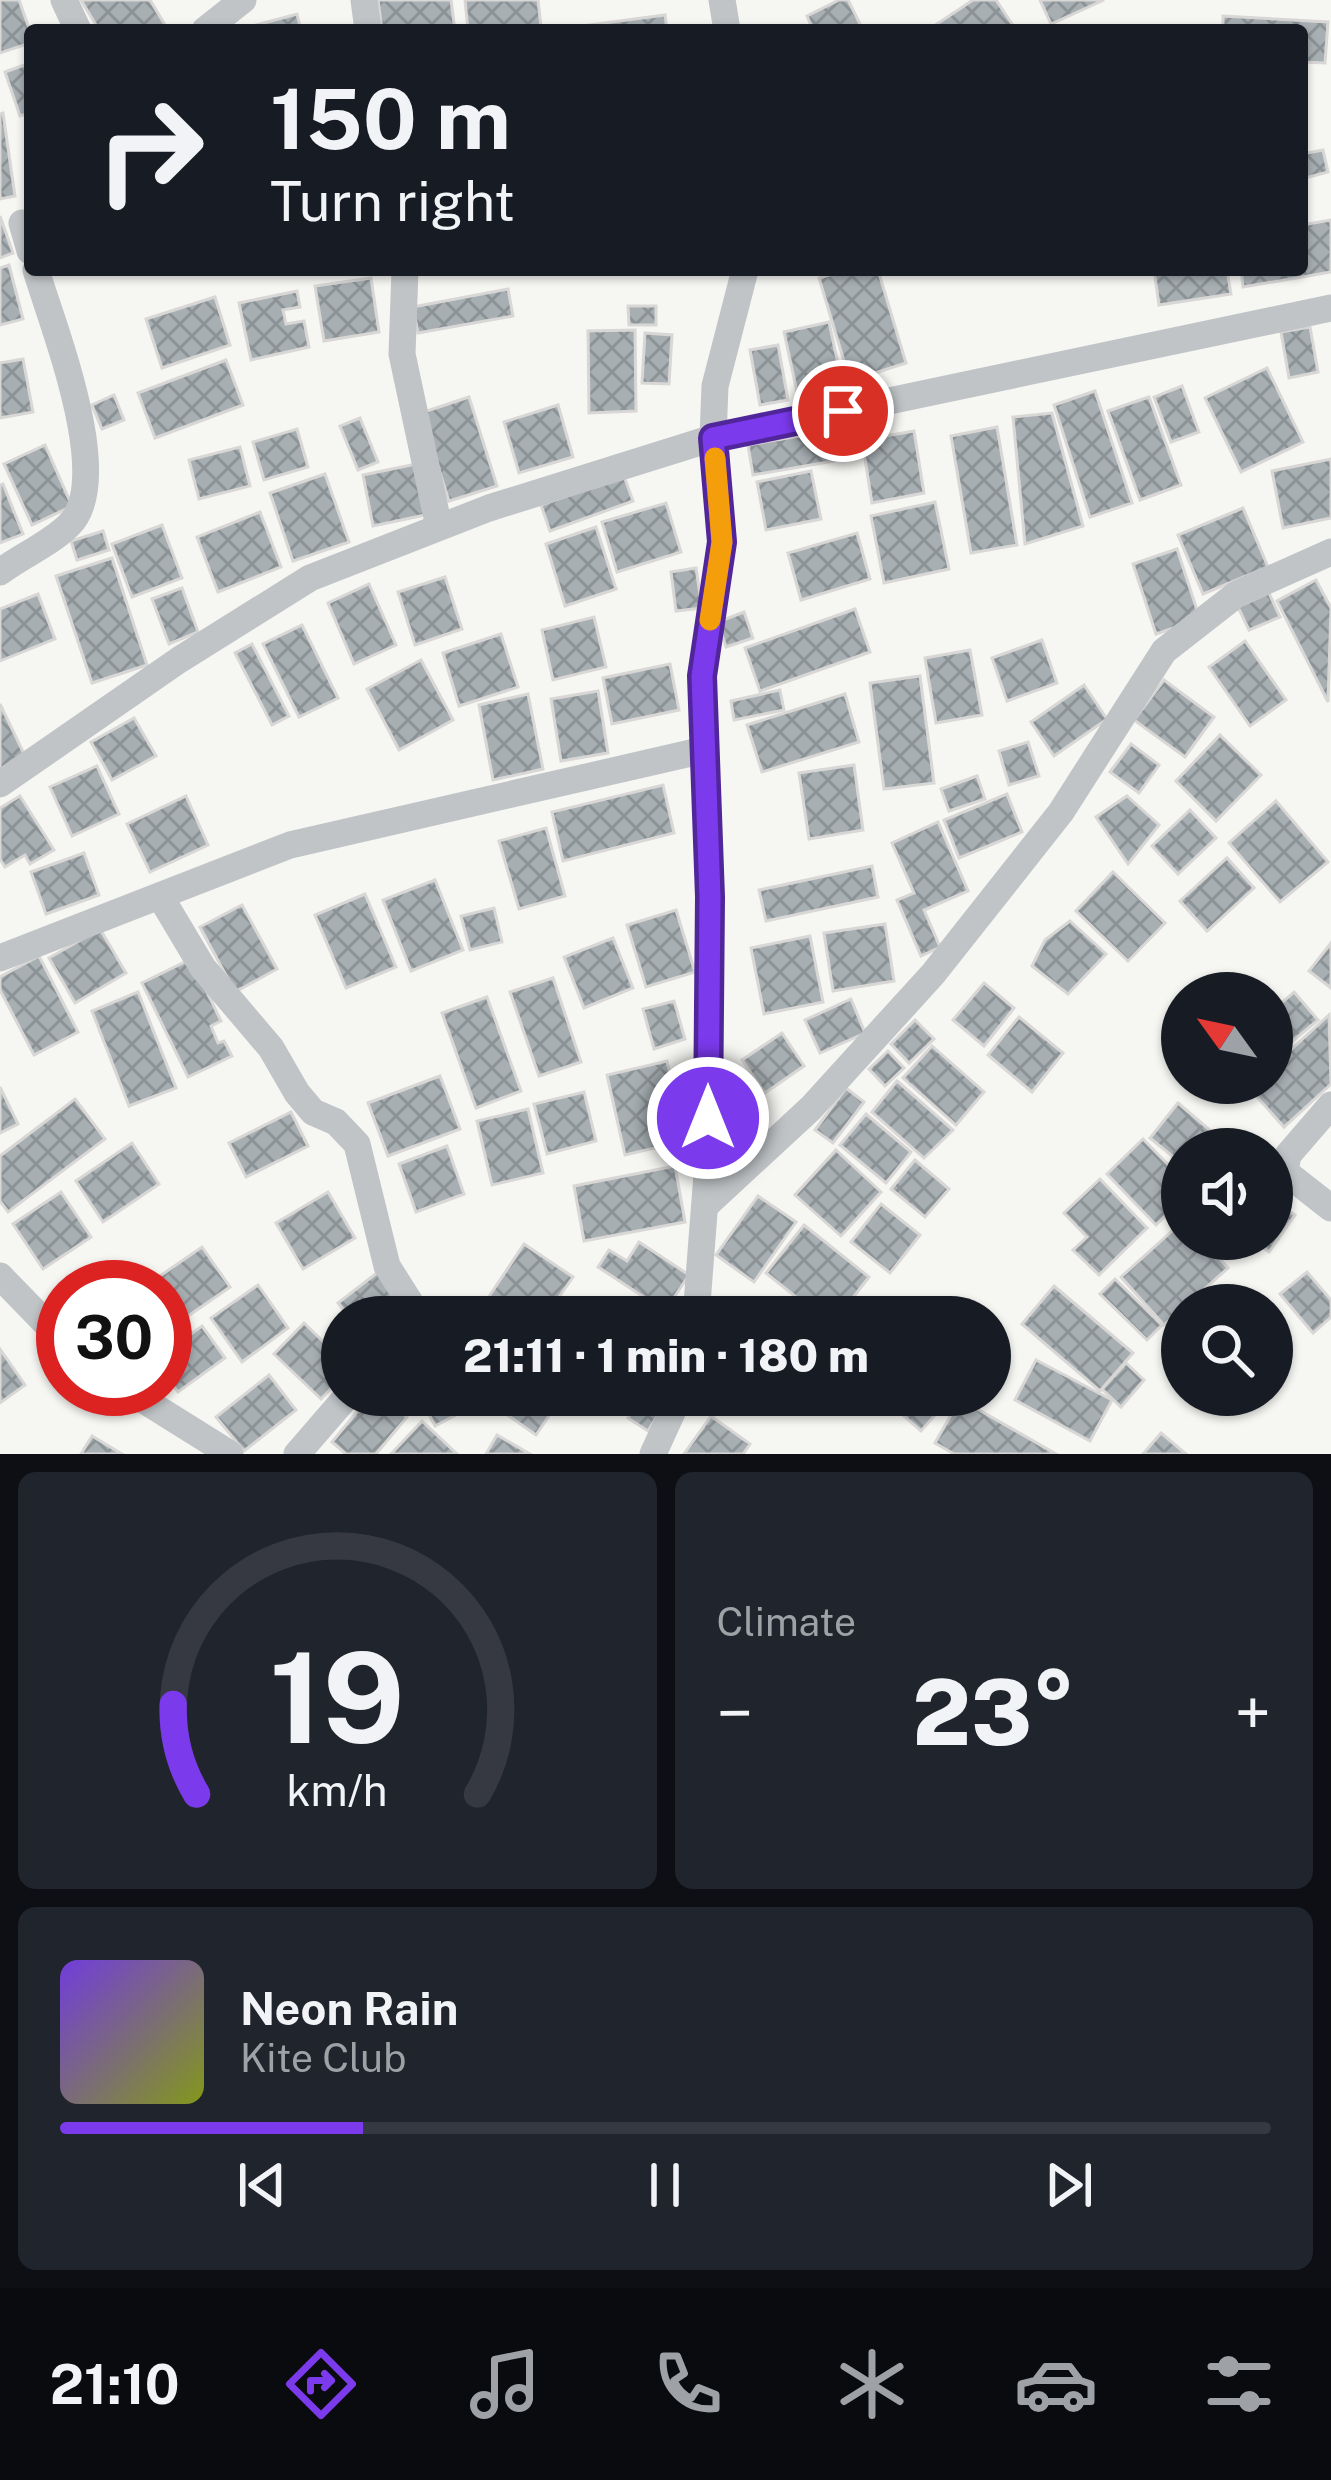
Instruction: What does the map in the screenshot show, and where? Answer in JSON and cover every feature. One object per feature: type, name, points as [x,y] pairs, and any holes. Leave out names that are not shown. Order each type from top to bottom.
[{"type":"street","points":[[213,24],[243,0]]},
{"type":"street","points":[[22,223],[24,230]]},
{"type":"street","points":[[0,572],[70,525],[87,497],[84,433],[38,276]]},
{"type":"street","points":[[405,276],[402,354],[439,527]]},
{"type":"street","points":[[698,1296],[705,1206],[710,897],[702,676],[722,542],[713,438],[715,386],[743,276]]},
{"type":"street","points":[[0,784],[179,660],[310,578],[439,527],[713,438],[1331,308]]},
{"type":"street","points":[[705,1206],[812,1108],[933,974],[1061,812],[1164,651],[1237,594],[1331,552]]},
{"type":"street","points":[[0,958],[290,845],[704,750]]},
{"type":"street","points":[[160,896],[203,968],[271,1048],[297,1093],[313,1112],[336,1122],[357,1144],[387,1266],[406,1296]]},
{"type":"street","points":[[1331,1106],[1288,1155],[1286,1172],[1331,1208]]},
{"type":"street","points":[[0,1276],[36,1313]]},
{"type":"street","points":[[169,1416],[230,1454]]},
{"type":"street","points":[[297,1454],[330,1416]]},
{"type":"street","points":[[653,1454],[670,1416]]},
{"type":"building","points":[[0,0],[19,0],[28,24],[24,45],[0,53]]},
{"type":"building","points":[[81,0],[150,0],[164,24],[95,24]]},
{"type":"building","points":[[378,0],[451,0],[454,24],[381,24]]},
{"type":"building","points":[[465,0],[538,0],[541,24],[467,24]]},
{"type":"building","points":[[848,0],[860,24],[810,24],[807,16]]},
{"type":"building","points":[[973,0],[996,0],[1012,24],[937,24]]},
{"type":"building","points":[[1040,0],[1104,0],[1051,24]]},
{"type":"building","points":[[297,14],[300,24],[260,24]]},
{"type":"building","points":[[665,15],[666,24],[597,24]]},
{"type":"building","points":[[1223,16],[1328,22],[1325,63],[1308,62],[1308,24],[1223,24]]},
{"type":"building","points":[[24,65],[24,115],[20,116],[5,72]]},
{"type":"building","points":[[0,114],[15,196],[0,199]]},
{"type":"building","points":[[1323,150],[1328,172],[1308,177],[1308,153]]},
{"type":"building","points":[[0,216],[13,253],[0,258]]},
{"type":"building","points":[[1331,220],[1331,272],[1308,276],[1308,224]]},
{"type":"building","points":[[9,265],[23,319],[0,325],[0,268]]},
{"type":"building","points":[[880,276],[906,363],[850,381],[819,278]]},
{"type":"building","points":[[1155,276],[1228,276],[1231,294],[1159,305]]},
{"type":"building","points":[[1242,276],[1308,276],[1243,287]]},
{"type":"building","points":[[371,278],[379,332],[324,341],[315,286]]},
{"type":"building","points":[[508,289],[513,316],[418,333],[413,307]]},
{"type":"building","points":[[297,291],[300,307],[283,310],[286,324],[304,321],[309,347],[251,360],[239,303]]},
{"type":"building","points":[[215,297],[230,345],[162,368],[146,319]]},
{"type":"building","points":[[628,306],[656,306],[656,325],[629,325]]},
{"type":"building","points":[[829,322],[845,396],[800,406],[784,332]]},
{"type":"building","points":[[1310,327],[1318,372],[1289,378],[1281,332]]},
{"type":"building","points":[[635,330],[636,411],[589,413],[588,331]]},
{"type":"building","points":[[645,333],[672,335],[669,384],[642,383]]},
{"type":"building","points":[[778,345],[788,400],[760,405],[750,350]]},
{"type":"building","points":[[23,359],[33,412],[0,418],[0,363]]},
{"type":"building","points":[[226,360],[243,405],[155,438],[138,393]]},
{"type":"building","points":[[1267,368],[1303,442],[1241,472],[1205,398]]},
{"type":"building","points":[[1182,386],[1199,432],[1171,442],[1154,397]]},
{"type":"building","points":[[1095,391],[1132,503],[1090,517],[1054,405]]},
{"type":"building","points":[[114,395],[124,420],[102,429],[92,405]]},
{"type":"building","points":[[469,397],[497,486],[449,501],[421,413]]},
{"type":"building","points":[[1149,397],[1181,485],[1140,500],[1108,411]]},
{"type":"building","points":[[558,405],[573,457],[519,473],[504,422]]},
{"type":"building","points":[[1052,413],[1083,526],[1025,544],[1013,417]]},
{"type":"building","points":[[360,418],[378,462],[358,470],[340,426]]},
{"type":"building","points":[[997,427],[1017,545],[971,553],[951,436]]},
{"type":"building","points":[[846,428],[851,458],[753,475],[748,445]]},
{"type":"building","points":[[297,429],[308,467],[264,480],[253,442]]},
{"type":"building","points":[[914,431],[924,493],[872,503],[862,440]]},
{"type":"building","points":[[45,445],[72,506],[32,525],[4,464]]},
{"type":"building","points":[[240,447],[250,486],[199,499],[189,460]]},
{"type":"building","points":[[1331,459],[1331,518],[1283,528],[1272,471]]},
{"type":"building","points":[[416,464],[425,515],[373,526],[363,475]]},
{"type":"building","points":[[811,471],[821,519],[766,530],[757,482]]},
{"type":"building","points":[[325,474],[349,542],[293,561],[270,493]]},
{"type":"building","points":[[624,476],[633,501],[550,531],[541,505]]},
{"type":"building","points":[[0,485],[23,534],[0,543]]},
{"type":"building","points":[[935,502],[949,569],[884,583],[871,516]]},
{"type":"building","points":[[666,503],[681,552],[617,572],[602,522]]},
{"type":"building","points":[[1243,508],[1268,567],[1203,594],[1178,535]]},
{"type":"building","points":[[260,512],[281,567],[218,592],[197,537]]},
{"type":"building","points":[[162,525],[182,578],[132,597],[112,544]]},
{"type":"building","points":[[596,527],[616,589],[565,606],[546,544]]},
{"type":"building","points":[[103,531],[109,550],[77,560],[71,541]]},
{"type":"building","points":[[857,533],[870,579],[801,600],[788,553]]},
{"type":"building","points":[[1177,549],[1200,619],[1156,634],[1133,564]]},
{"type":"building","points":[[112,558],[147,665],[92,683],[56,576]]},
{"type":"building","points":[[696,568],[702,608],[676,611],[671,572]]},
{"type":"building","points":[[445,577],[462,629],[415,645],[398,592]]},
{"type":"building","points":[[1316,580],[1331,608],[1328,702],[1277,601]]},
{"type":"building","points":[[369,584],[396,645],[354,664],[328,603]]},
{"type":"building","points":[[182,588],[198,632],[169,644],[152,599]]},
{"type":"building","points":[[1269,593],[1280,617],[1249,630],[1238,607]]},
{"type":"building","points":[[38,594],[55,639],[0,661],[0,609]]},
{"type":"building","points":[[855,609],[870,652],[760,691],[745,648]]},
{"type":"building","points":[[744,612],[753,638],[726,647],[718,622]]},
{"type":"building","points":[[594,617],[606,667],[553,680],[542,630]]},
{"type":"building","points":[[302,625],[338,698],[299,717],[263,644]]},
{"type":"building","points":[[501,634],[518,687],[459,706],[443,653]]},
{"type":"building","points":[[1042,640],[1057,683],[1007,701],[992,658]]},
{"type":"building","points":[[1245,641],[1286,700],[1250,726],[1209,667]]},
{"type":"building","points":[[252,644],[289,716],[272,725],[235,653]]},
{"type":"building","points":[[970,650],[982,715],[936,723],[925,658]]},
{"type":"building","points":[[421,660],[453,720],[399,750],[367,689]]},
{"type":"building","points":[[670,664],[679,710],[612,724],[603,678]]},
{"type":"building","points":[[920,676],[934,783],[884,789],[870,683]]},
{"type":"building","points":[[1164,680],[1214,717],[1185,757],[1134,720]]},
{"type":"building","points":[[1084,685],[1107,719],[1054,756],[1031,722]]},
{"type":"building","points":[[780,690],[784,710],[734,720],[731,701]]},
{"type":"building","points":[[598,691],[608,753],[561,761],[551,699]]},
{"type":"building","points":[[528,694],[543,769],[493,780],[479,705]]},
{"type":"building","points":[[845,694],[859,742],[762,772],[747,725]]},
{"type":"building","points":[[0,704],[26,758],[0,771]]},
{"type":"building","points":[[134,718],[156,756],[112,780],[91,742]]},
{"type":"building","points":[[1220,735],[1261,775],[1216,821],[1176,781]]},
{"type":"building","points":[[1028,742],[1039,776],[1009,785],[999,751]]},
{"type":"building","points":[[1131,744],[1159,765],[1139,793],[1110,772]]},
{"type":"building","points":[[854,765],[863,830],[809,839],[799,773]]},
{"type":"building","points":[[97,766],[119,814],[72,836],[50,787]]},
{"type":"building","points":[[977,776],[985,799],[949,811],[941,789]]},
{"type":"building","points":[[663,785],[674,833],[563,861],[552,812]]},
{"type":"building","points":[[1007,794],[1022,832],[959,858],[944,820]]},
{"type":"building","points":[[20,796],[54,850],[30,864],[25,855],[5,867],[0,859],[0,808]]},
{"type":"building","points":[[186,796],[208,845],[150,872],[127,824]]},
{"type":"building","points":[[1127,796],[1159,825],[1128,864],[1096,817]]},
{"type":"building","points":[[1276,801],[1328,862],[1280,902],[1229,843]]},
{"type":"building","points":[[1190,810],[1216,838],[1178,874],[1152,846]]},
{"type":"building","points":[[938,822],[968,891],[924,910],[940,947],[921,956],[897,900],[914,893],[892,843]]},
{"type":"building","points":[[546,828],[565,896],[519,909],[499,841]]},
{"type":"building","points":[[84,853],[99,895],[46,914],[31,872]]},
{"type":"building","points":[[1227,858],[1254,888],[1207,931],[1180,901]]},
{"type":"building","points":[[872,866],[878,897],[766,921],[759,890]]},
{"type":"building","points":[[1113,872],[1165,923],[1128,961],[1076,911]]},
{"type":"building","points":[[435,880],[463,950],[411,971],[383,900]]},
{"type":"building","points":[[365,894],[396,967],[346,988],[315,915]]},
{"type":"building","points":[[242,905],[277,969],[235,992],[200,927]]},
{"type":"building","points":[[494,908],[502,942],[470,950],[461,916]]},
{"type":"building","points":[[676,910],[695,972],[646,987],[627,925]]},
{"type":"building","points":[[1070,921],[1106,954],[1068,994],[1032,966],[1045,940]]},
{"type":"building","points":[[885,924],[894,981],[833,991],[824,933]]},
{"type":"building","points":[[100,929],[126,973],[75,1003],[49,958]]},
{"type":"building","points":[[810,936],[823,1002],[764,1014],[751,948]]},
{"type":"building","points":[[613,938],[633,988],[584,1008],[564,957]]},
{"type":"building","points":[[1331,943],[1331,988],[1309,971]]},
{"type":"building","points":[[39,956],[78,1032],[34,1055],[0,990],[0,977]]},
{"type":"building","points":[[191,959],[221,1021],[211,1026],[218,1043],[224,1041],[232,1056],[188,1077],[142,983]]},
{"type":"building","points":[[553,978],[581,1062],[539,1076],[510,992]]},
{"type":"building","points":[[984,983],[1014,1008],[984,1046],[953,1020]]},
{"type":"building","points":[[138,992],[176,1088],[129,1106],[92,1011]]},
{"type":"building","points":[[1293,993],[1318,1020],[1293,1041]]},
{"type":"building","points":[[487,997],[521,1091],[476,1108],[442,1013]]},
{"type":"building","points":[[851,999],[865,1033],[820,1053],[805,1020]]},
{"type":"building","points":[[674,1001],[685,1039],[654,1049],[643,1009]]},
{"type":"building","points":[[1329,1015],[1331,1084],[1284,1127],[1263,1104],[1293,1104],[1293,1048]]},
{"type":"building","points":[[1019,1017],[1063,1053],[1032,1092],[988,1055]]},
{"type":"building","points":[[915,1020],[934,1039],[909,1063],[891,1044]]},
{"type":"building","points":[[782,1033],[804,1066],[765,1093],[742,1060]]},
{"type":"building","points":[[932,1046],[984,1092],[956,1125],[903,1078]]},
{"type":"building","points":[[888,1051],[904,1068],[885,1086],[869,1069]]},
{"type":"building","points":[[667,1061],[685,1141],[625,1155],[607,1075]]},
{"type":"building","points":[[440,1076],[460,1129],[388,1156],[368,1103]]},
{"type":"building","points":[[897,1081],[953,1130],[924,1158],[872,1112]]},
{"type":"building","points":[[0,1087],[18,1124],[0,1133]]},
{"type":"building","points":[[846,1088],[864,1102],[833,1143],[815,1130]]},
{"type":"building","points":[[584,1092],[596,1141],[547,1154],[534,1104]]},
{"type":"building","points":[[75,1099],[105,1139],[8,1212],[0,1201],[0,1156]]},
{"type":"building","points":[[1177,1104],[1207,1128],[1161,1128],[1161,1147],[1150,1138]]},
{"type":"building","points":[[528,1109],[543,1173],[492,1185],[477,1121]]},
{"type":"building","points":[[291,1112],[308,1146],[246,1177],[229,1143]]},
{"type":"building","points":[[866,1114],[911,1152],[886,1183],[840,1145]]},
{"type":"building","points":[[1143,1139],[1161,1157],[1161,1220],[1156,1225],[1107,1174]]},
{"type":"building","points":[[132,1143],[159,1184],[103,1222],[76,1181]]},
{"type":"building","points":[[447,1146],[464,1194],[416,1212],[399,1164]]},
{"type":"building","points":[[836,1150],[881,1192],[841,1236],[795,1195]]},
{"type":"building","points":[[915,1160],[949,1189],[925,1217],[891,1189]]},
{"type":"building","points":[[675,1166],[685,1222],[584,1241],[574,1186]]},
{"type":"building","points":[[1100,1179],[1147,1228],[1099,1275],[1073,1250],[1087,1237],[1064,1213]]},
{"type":"building","points":[[61,1192],[91,1237],[56,1260],[37,1260],[13,1224]]},
{"type":"building","points":[[328,1192],[355,1238],[303,1269],[276,1223]]},
{"type":"building","points":[[758,1196],[796,1222],[754,1282],[716,1255]]},
{"type":"building","points":[[881,1204],[920,1235],[890,1273],[851,1242]]},
{"type":"building","points":[[804,1225],[869,1277],[854,1296],[795,1296],[766,1273]]},
{"type":"building","points":[[1161,1241],[1161,1260],[1221,1260],[1228,1268],[1210,1284],[1161,1284],[1161,1322],[1121,1277]]},
{"type":"building","points":[[639,1242],[689,1275],[675,1296],[642,1296],[598,1267],[609,1250],[627,1261]]},
{"type":"building","points":[[524,1244],[573,1277],[560,1296],[489,1296]]},
{"type":"building","points":[[202,1247],[230,1287],[192,1313],[192,1260],[183,1260]]},
{"type":"building","points":[[378,1272],[397,1296],[347,1296]]},
{"type":"building","points":[[1307,1272],[1331,1300],[1331,1317],[1313,1333],[1293,1309],[1292,1284]]},
{"type":"building","points":[[1115,1279],[1161,1326],[1147,1340],[1100,1294]]},
{"type":"building","points":[[258,1285],[288,1328],[242,1362],[211,1318]]},
{"type":"building","points":[[1054,1286],[1133,1353],[1100,1391],[1022,1324]]},
{"type":"building","points":[[304,1323],[321,1340],[321,1399],[274,1354]]},
{"type":"building","points":[[202,1326],[225,1358],[192,1382],[192,1333]]},
{"type":"building","points":[[0,1349],[25,1385],[0,1403]]},
{"type":"building","points":[[1036,1360],[1112,1400],[1090,1441],[1015,1400]]},
{"type":"building","points":[[1126,1363],[1144,1380],[1121,1407],[1102,1389]]},
{"type":"building","points":[[269,1375],[296,1410],[244,1451],[216,1417]]},
{"type":"building","points":[[354,1416],[407,1417],[376,1454],[346,1454],[332,1442]]},
{"type":"building","points":[[430,1416],[454,1416],[435,1426]]},
{"type":"building","points":[[509,1416],[549,1416],[536,1435]]},
{"type":"building","points":[[629,1416],[657,1416],[648,1431]]},
{"type":"building","points":[[711,1416],[750,1444],[743,1454],[684,1454]]},
{"type":"building","points":[[904,1416],[934,1416],[921,1431]]},
{"type":"building","points":[[950,1416],[990,1416],[1056,1454],[954,1454],[935,1443]]},
{"type":"building","points":[[422,1421],[457,1454],[391,1454]]},
{"type":"building","points":[[1161,1433],[1186,1454],[1143,1454]]},
{"type":"building","points":[[497,1435],[530,1454],[486,1454]]},
{"type":"building","points":[[92,1436],[122,1454],[81,1454]]},
{"type":"slow traffic","points":[[710,620],[722,542],[715,458]]},
{"type":"route","points":[[708,1118],[710,897],[702,676],[722,542],[713,438],[843,411]]}]
